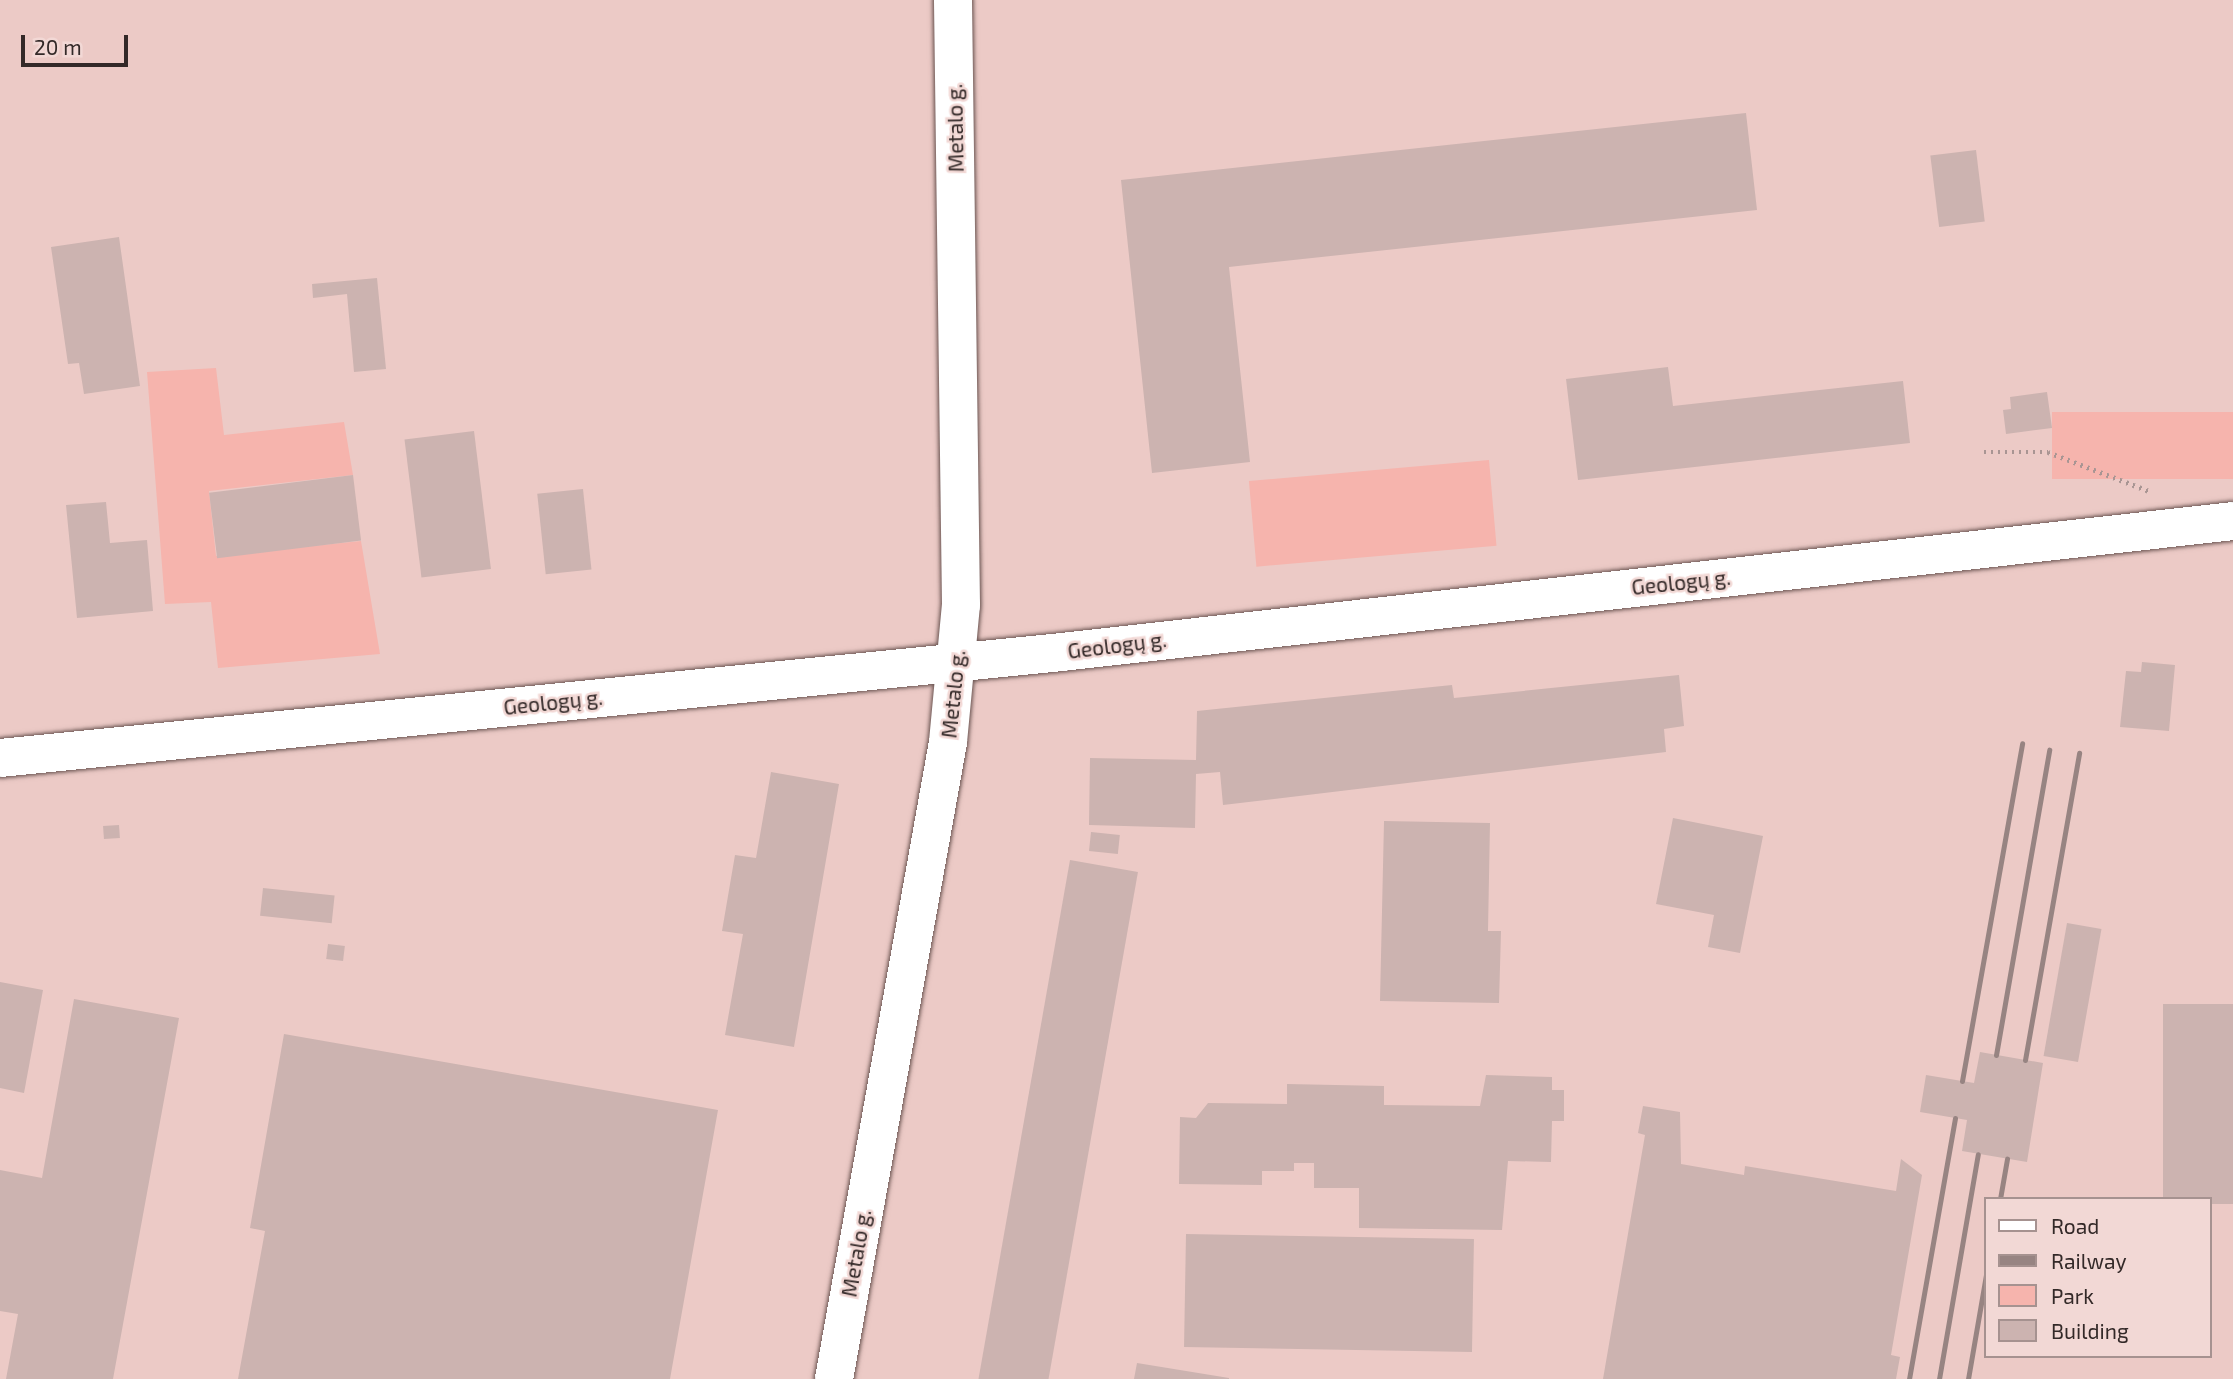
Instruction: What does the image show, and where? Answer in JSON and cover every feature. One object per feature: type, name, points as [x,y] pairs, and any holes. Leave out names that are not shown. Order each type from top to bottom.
[{"type":"street","name":"Metalo g.","points":[[834,1379],[948,742],[957,662],[961,605],[953,0]]},
{"type":"street","name":"Geologų g.","points":[[0,758],[957,662],[2233,521]]},
{"type":"path","points":[[1984,452],[2048,452],[2153,493]]},
{"type":"shaded area","points":[[0,0],[2233,0],[2233,1379],[0,1379]]},
{"type":"green space","points":[[216,368],[224,435],[344,422],[353,475],[209,491],[216,556],[361,541],[380,654],[218,668],[211,602],[165,604],[147,372]]},
{"type":"green space","points":[[2052,412],[2233,412],[2233,479],[2052,479]]},
{"type":"green space","points":[[1489,460],[1496,546],[1256,567],[1249,481]]},
{"type":"building","points":[[1746,113],[1757,210],[1229,267],[1250,462],[1152,473],[1121,180]]},
{"type":"building","points":[[1976,150],[1985,221],[1939,227],[1930,156]]},
{"type":"building","points":[[119,237],[140,386],[84,394],[79,363],[68,364],[51,247]]},
{"type":"building","points":[[377,278],[386,369],[354,372],[347,294],[313,298],[312,284]]},
{"type":"building","points":[[1668,367],[1673,406],[1903,381],[1910,443],[1578,480],[1566,379]]},
{"type":"building","points":[[2047,392],[2052,428],[2006,434],[2003,410],[2011,409],[2010,397]]},
{"type":"building","points":[[474,431],[491,569],[421,577],[405,440]]},
{"type":"building","points":[[353,475],[361,541],[217,558],[209,493]]},
{"type":"building","points":[[583,489],[591,570],[546,574],[537,494]]},
{"type":"building","points":[[106,502],[110,543],[147,540],[153,611],[77,618],[66,505]]},
{"type":"building","points":[[2142,662],[2175,665],[2169,731],[2120,727],[2126,671],[2141,672]]},
{"type":"building","points":[[1679,675],[1684,726],[1664,729],[1666,752],[1223,805],[1220,772],[1196,774],[1195,828],[1089,825],[1090,758],[1196,760],[1197,711],[1452,685],[1454,698]]},
{"type":"building","points":[[771,772],[839,784],[794,1047],[725,1035],[743,934],[722,931],[735,855],[756,858]]},
{"type":"building","points":[[1673,818],[1763,836],[1740,953],[1708,947],[1714,915],[1656,904]]},
{"type":"building","points":[[1384,821],[1490,823],[1488,931],[1501,931],[1499,1003],[1380,1001]]},
{"type":"building","points":[[119,825],[120,838],[104,839],[103,826]]},
{"type":"building","points":[[1091,832],[1120,835],[1118,854],[1089,851]]},
{"type":"building","points":[[1070,860],[1138,872],[1049,1379],[978,1379]]},
{"type":"building","points":[[263,888],[335,896],[332,923],[260,916]]},
{"type":"building","points":[[2067,923],[2101,929],[2078,1062],[2044,1056]]},
{"type":"building","points":[[328,944],[345,946],[343,961],[326,959]]},
{"type":"building","points":[[0,982],[43,990],[24,1093],[0,1088]]},
{"type":"building","points":[[74,999],[179,1018],[113,1379],[6,1379],[18,1314],[0,1311],[0,1170],[42,1178]]},
{"type":"building","points":[[2163,1004],[2233,1004],[2233,1204],[2212,1204],[2212,1197],[2163,1197]]},
{"type":"building","points":[[284,1034],[718,1110],[670,1379],[238,1379],[265,1231],[250,1228]]},
{"type":"building","points":[[1980,1052],[2043,1063],[2027,1162],[1962,1151],[1967,1120],[1920,1112],[1926,1075],[1974,1083]]},
{"type":"building","points":[[1486,1075],[1552,1077],[1552,1090],[1564,1090],[1564,1121],[1552,1121],[1551,1162],[1508,1161],[1502,1230],[1359,1228],[1359,1188],[1314,1188],[1314,1163],[1294,1163],[1294,1171],[1262,1171],[1262,1185],[1179,1184],[1180,1117],[1196,1118],[1208,1103],[1287,1104],[1287,1084],[1384,1086],[1384,1105],[1480,1106]]},
{"type":"building","points":[[1643,1106],[1680,1112],[1681,1164],[1744,1175],[1745,1166],[1896,1191],[1901,1159],[1922,1175],[1891,1355],[1900,1357],[1896,1379],[1603,1379],[1645,1135],[1638,1133]]},
{"type":"building","points":[[1186,1234],[1474,1239],[1472,1352],[1184,1347]]},
{"type":"building","points":[[1137,1363],[1229,1378],[1229,1379],[1134,1379]]},
{"type":"railway","points":[[1962,1081],[2022,743]]},
{"type":"railway","points":[[1996,1055],[2049,750]]},
{"type":"railway","points":[[2025,1060],[2079,753]]},
{"type":"railway","points":[[1909,1379],[1955,1118]]},
{"type":"railway","points":[[1939,1379],[1978,1154]]},
{"type":"railway","points":[[2000,1197],[2007,1159]]},
{"type":"railway","points":[[1968,1379],[1984,1287]]}]
